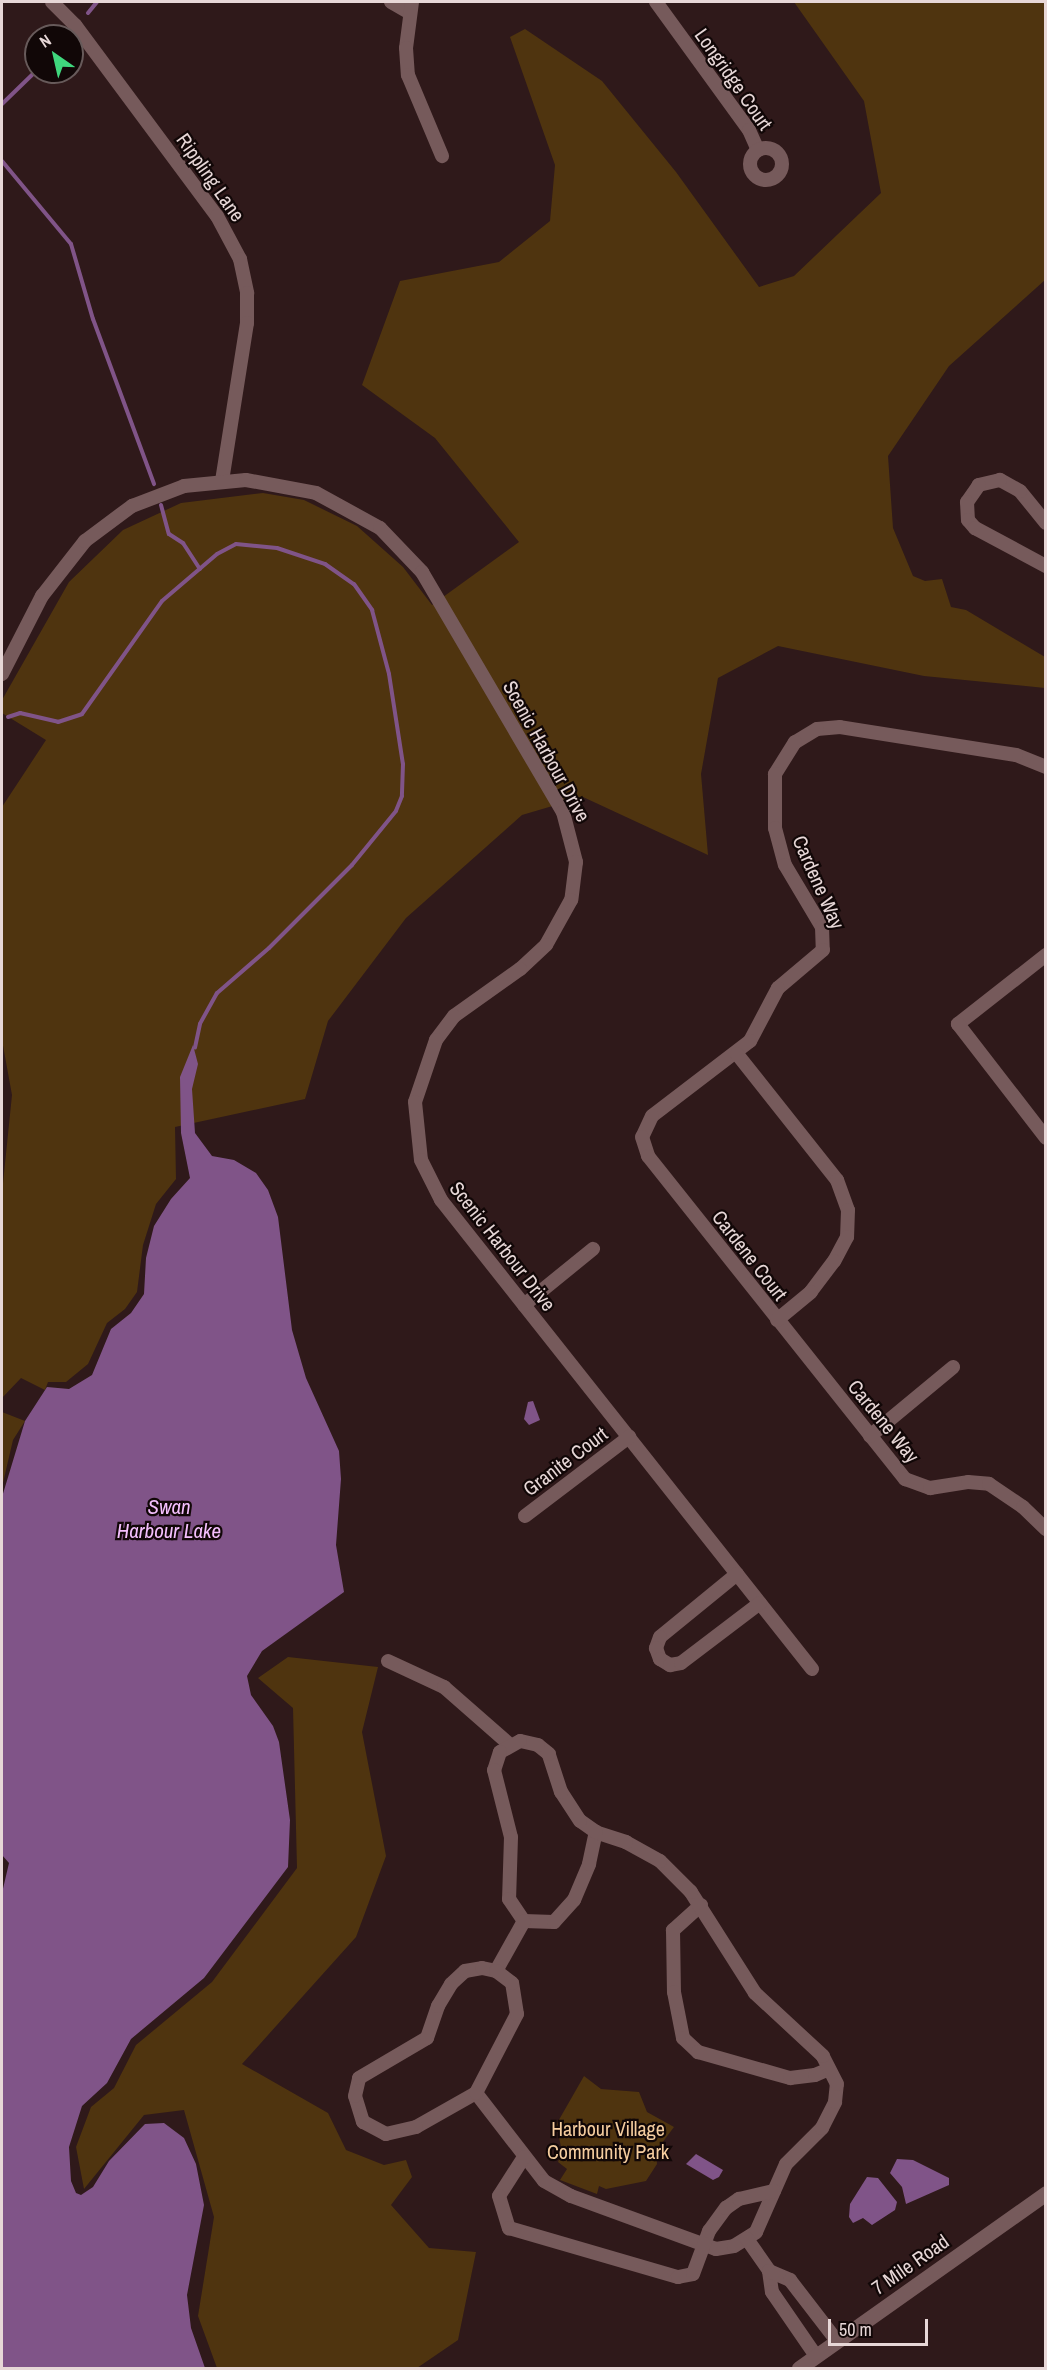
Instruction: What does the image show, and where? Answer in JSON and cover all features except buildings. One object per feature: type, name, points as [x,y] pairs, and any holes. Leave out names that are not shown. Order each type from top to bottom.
[{"type":"street","name":"Rippling Lane","points":[[52,2],[75,25],[217,216],[240,260],[247,292],[248,323],[222,480]]},
{"type":"street","points":[[390,2],[411,7],[408,75],[442,156]]},
{"type":"street","name":"Longridge Court","points":[[656,2],[749,130],[758,150]]},
{"type":"street","name":"Scenic Harbour Drive","points":[[2,674],[42,596],[61,567],[98,529],[148,498],[184,486],[222,480],[269,481],[316,493],[360,514],[398,545],[442,602],[569,827],[576,875],[559,926],[531,961],[465,1007],[446,1025],[427,1059],[415,1102],[416,1141],[430,1183],[812,1669]]},
{"type":"street","points":[[1046,523],[1020,491],[1000,480],[979,485],[967,501],[966,514],[975,528],[1046,566]]},
{"type":"street","name":"Cardene Way","points":[[737,1054],[760,1026],[778,988],[819,957],[825,944],[822,927],[785,865],[774,828],[775,774],[795,742],[817,729],[840,727],[1016,755],[1046,767]]},
{"type":"street","points":[[1046,955],[958,1024],[1046,1138]]},
{"type":"street","name":"Cardene Court","points":[[737,1054],[837,1180],[848,1210],[847,1237],[834,1261],[811,1292],[777,1320],[648,1156],[643,1143],[644,1130],[652,1116],[737,1054]]},
{"type":"street","points":[[524,1305],[593,1249]]},
{"type":"street","name":"Cardene Way","points":[[777,1320],[870,1436],[911,1483],[930,1488],[968,1482],[989,1485],[1023,1507],[1046,1530]]},
{"type":"street","points":[[870,1436],[954,1367]]},
{"type":"street","name":"Granite Court","points":[[525,1516],[629,1437]]},
{"type":"street","points":[[737,1574],[660,1636],[656,1648],[660,1659],[670,1665],[681,1663],[760,1603]]},
{"type":"street","points":[[388,1661],[444,1687],[509,1744]]},
{"type":"street","points":[[476,2093],[544,2181],[571,2196],[716,2249],[747,2239],[765,2217],[786,2164],[815,2137],[832,2110],[837,2085],[829,2069],[810,2042],[777,2017],[755,1993],[733,1962],[701,1905],[660,1861],[633,1845],[596,1833],[569,1808],[544,1748],[530,1742],[509,1744],[500,1752],[494,1770],[511,1837],[509,1899],[524,1921]]},
{"type":"street","points":[[524,1921],[554,1922],[574,1900],[589,1864],[596,1833]]},
{"type":"street","points":[[701,1905],[673,1929],[674,1992],[683,2038],[698,2052],[790,2078],[829,2069]]},
{"type":"street","points":[[496,1971],[524,1921]]},
{"type":"street","points":[[482,1968],[496,1971],[512,1983],[517,2014],[476,2093],[416,2127],[386,2134],[363,2122],[356,2096],[359,2078],[428,2038],[438,2006],[451,1984],[465,1971],[482,1968]]},
{"type":"street","points":[[524,2157],[499,2196],[509,2228],[678,2277],[693,2274],[703,2245],[726,2208],[739,2199],[774,2191]]},
{"type":"street","name":"7 Mile Road","points":[[799,2368],[1046,2193]]},
{"type":"street","points":[[747,2239],[769,2271],[772,2292],[816,2356]]},
{"type":"street","points":[[769,2271],[790,2280],[837,2341]]},
{"type":"green space","points":[[794,2],[1045,2],[1045,280],[949,366],[888,456],[893,528],[913,576],[925,581],[942,579],[951,607],[966,610],[1045,657],[1045,688],[924,676],[778,646],[718,678],[701,774],[708,855],[583,797],[522,815],[406,918],[328,1021],[305,1099],[175,1127],[176,1179],[156,1204],[143,1245],[137,1292],[125,1309],[107,1323],[88,1364],[66,1382],[48,1382],[45,1390],[21,1378],[2,1398],[2,1193],[12,1095],[2,1040],[2,807],[46,740],[2,713],[2,700],[69,582],[123,530],[181,503],[263,493],[304,500],[357,526],[403,567],[432,605],[519,542],[435,438],[362,385],[400,281],[499,262],[550,221],[555,165],[510,37],[525,29],[602,81],[676,172],[759,287],[794,276],[881,193],[864,101]]},
{"type":"green space","points":[[2,1412],[25,1421],[13,1440],[2,1487]]},
{"type":"green space","points":[[288,1657],[378,1667],[362,1732],[386,1856],[356,1937],[242,2064],[328,2113],[346,2150],[384,2165],[406,2160],[412,2177],[391,2205],[429,2248],[476,2252],[458,2340],[417,2368],[217,2368],[198,2316],[214,2217],[184,2110],[144,2115],[84,2189],[76,2147],[91,2107],[114,2088],[136,2045],[212,1982],[297,1868],[293,1708],[258,1678]]},
{"type":"green space","name":"Harbour Village Community Park","points":[[584,2076],[601,2089],[639,2092],[647,2112],[674,2127],[656,2151],[657,2164],[646,2181],[606,2189],[599,2186],[597,2194],[560,2180],[567,2169],[558,2162],[562,2151],[556,2125]]},
{"type":"water","name":"Swan Harbour Lake","points":[[193,1045],[198,1064],[192,1089],[195,1133],[212,1156],[234,1160],[256,1173],[268,1190],[278,1217],[292,1330],[306,1378],[339,1451],[341,1479],[336,1545],[344,1592],[262,1651],[247,1676],[251,1695],[273,1726],[279,1742],[290,1820],[288,1867],[204,1978],[131,2039],[107,2083],[82,2106],[69,2147],[71,2181],[76,2193],[81,2195],[93,2187],[109,2161],[145,2124],[164,2123],[184,2138],[196,2164],[204,2205],[187,2295],[191,2328],[205,2368],[2,2368],[2,1893],[9,1863],[2,1855],[2,1497],[25,1421],[47,1387],[69,1389],[92,1375],[111,1329],[131,1313],[144,1294],[146,1258],[154,1226],[171,1199],[190,1178],[181,1133],[180,1077]]},
{"type":"water","points":[[533,1401],[540,1420],[529,1425],[524,1419],[528,1402]]},
{"type":"water","points":[[696,2154],[723,2170],[719,2177],[713,2180],[686,2164]]},
{"type":"water","points":[[897,2159],[913,2160],[949,2178],[949,2185],[906,2204],[902,2187],[890,2173]]},
{"type":"water","points":[[867,2177],[878,2178],[897,2202],[895,2210],[872,2225],[863,2218],[853,2223],[849,2217],[850,2204]]},
{"type":"waterway","points":[[88,13],[97,2]]},
{"type":"waterway","points":[[2,104],[24,83]]},
{"type":"waterway","points":[[2,161],[71,244],[93,319],[154,484]]},
{"type":"waterway","points":[[161,505],[169,534],[183,543],[200,569]]},
{"type":"waterway","points":[[8,717],[20,713],[58,722],[82,714],[162,601],[217,554],[236,544],[277,548],[325,564],[354,584],[372,610],[389,674],[403,764],[402,796],[396,811],[352,865],[269,948],[217,993],[200,1024],[195,1047]]}]
